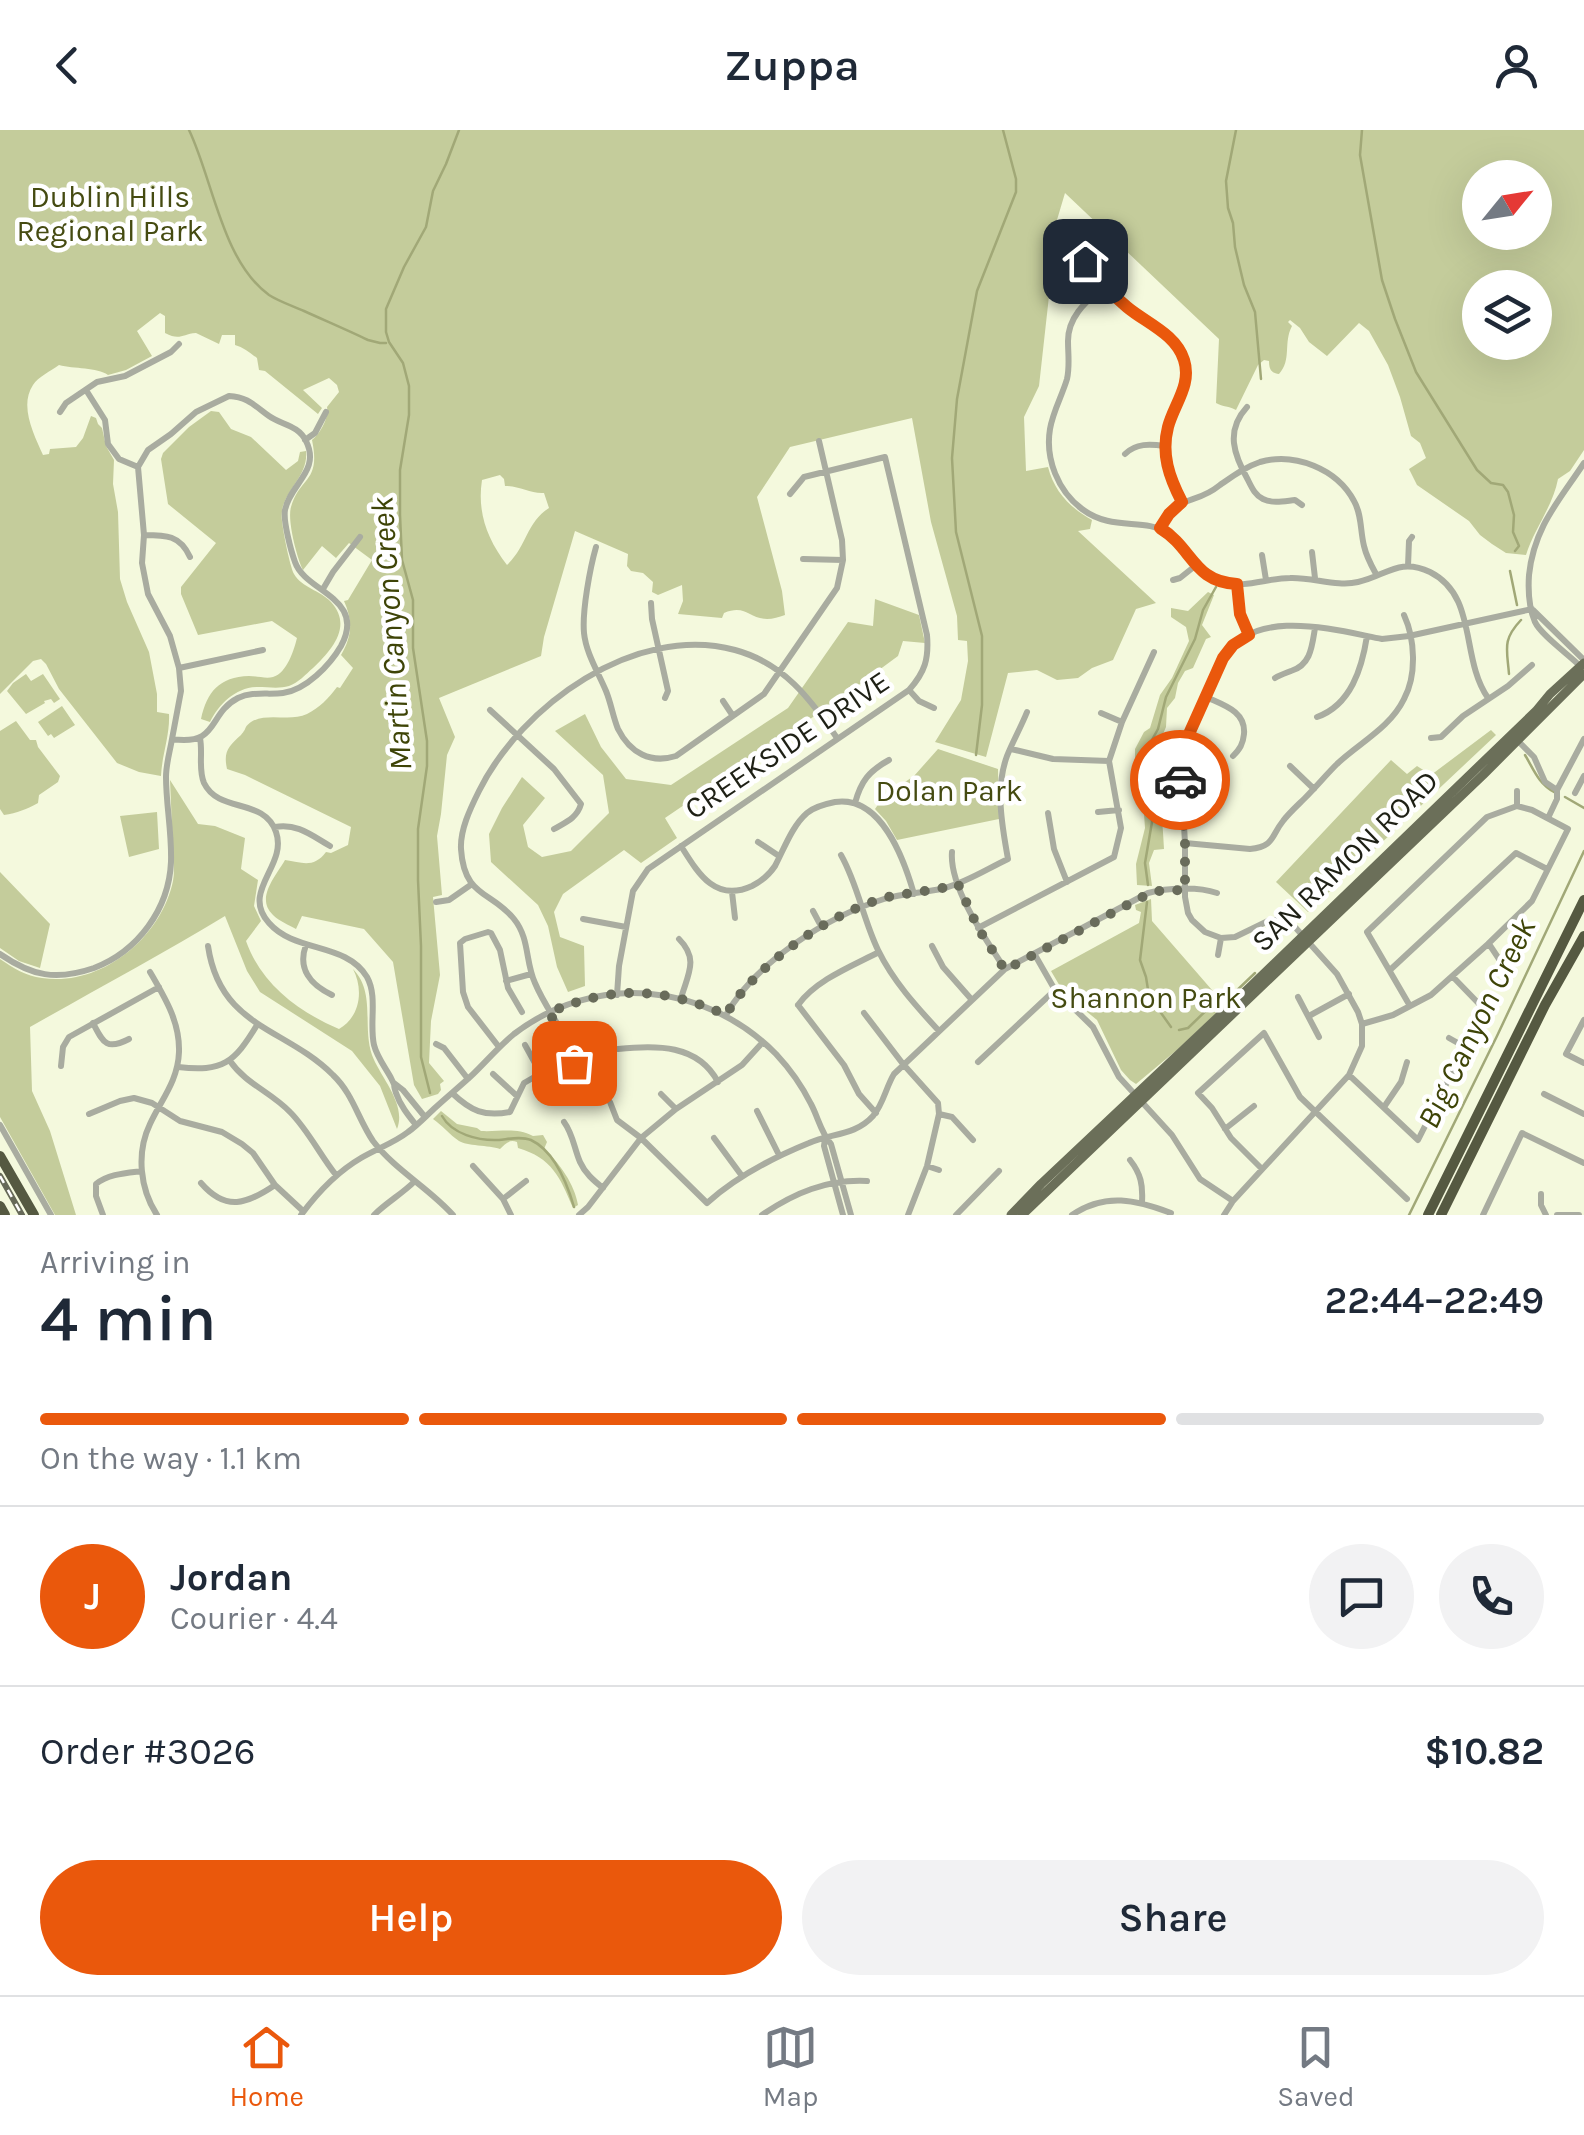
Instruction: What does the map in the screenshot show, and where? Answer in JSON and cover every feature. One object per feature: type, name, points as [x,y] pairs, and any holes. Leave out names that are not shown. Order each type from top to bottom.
[{"type":"highway","points":[[1428,1215],[1584,900]]},
{"type":"highway","points":[[1442,1215],[1538,1017],[1584,936]]},
{"type":"highway","points":[[0,1156],[34,1215]]},
{"type":"highway","points":[[0,1206],[5,1215]]},
{"type":"main road","name":"SAN RAMON ROAD","points":[[1011,1215],[1306,938],[1515,737],[1583,666]]},
{"type":"main road","name":"SAN RAMON ROAD","points":[[1022,1215],[1138,1098]]},
{"type":"street","points":[[1062,233],[1072,240],[1104,286],[1170,338],[1184,359],[1186,382],[1168,424],[1165,446],[1171,481],[1182,502]]},
{"type":"street","points":[[1104,286],[1080,308],[1068,336],[1068,373],[1049,432],[1050,458],[1061,486],[1084,510],[1103,520],[1160,528],[1180,543],[1195,566],[1212,580],[1237,584],[1290,578],[1352,582],[1408,566],[1435,574],[1460,603],[1476,677],[1488,698]]},
{"type":"street","points":[[60,412],[97,382],[125,376],[171,352],[178,344]]},
{"type":"street","points":[[86,390],[105,420],[108,444],[119,459],[138,467]]},
{"type":"street","points":[[0,954],[35,973],[70,974],[92,968],[132,945],[146,930],[163,899],[170,870],[166,774],[172,739],[181,692],[180,668],[170,636],[148,594],[142,563],[144,535],[138,467],[148,450],[196,412],[229,396],[244,398],[297,430],[306,440],[309,467],[288,502],[284,519],[296,567],[306,580],[340,606],[346,627],[340,648],[304,686],[237,699],[200,738],[172,739]]},
{"type":"street","points":[[1247,406],[1233,435],[1235,456],[1242,470],[1263,499],[1295,500],[1302,504]]},
{"type":"street","points":[[306,440],[315,434],[326,412]]},
{"type":"street","points":[[596,547],[584,630],[587,650],[618,730],[634,750],[650,759],[676,756],[764,694],[837,588],[843,560],[842,540],[819,441]]},
{"type":"street","points":[[1125,454],[1142,444],[1165,446]]},
{"type":"street","name":"CREEKSIDE DRIVE","points":[[616,995],[633,892],[648,869],[908,690],[922,675],[929,656],[928,636],[884,457],[826,472]]},
{"type":"street","points":[[1160,528],[1182,502],[1212,491],[1242,470],[1260,462],[1283,459],[1306,463],[1329,474],[1354,501],[1364,548],[1376,574]]},
{"type":"street","points":[[1583,666],[1534,620],[1528,583],[1539,531],[1584,463]]},
{"type":"street","points":[[790,494],[804,476],[826,472]]},
{"type":"street","points":[[144,535],[170,535],[190,557]]},
{"type":"street","points":[[323,590],[360,537]]},
{"type":"street","points":[[1408,566],[1412,537]]},
{"type":"street","points":[[1312,552],[1314,578]]},
{"type":"street","points":[[1262,555],[1266,580]]},
{"type":"street","points":[[804,559],[843,560]]},
{"type":"street","points":[[1174,580],[1195,566]]},
{"type":"street","points":[[1237,584],[1240,614],[1249,635]]},
{"type":"street","points":[[651,602],[668,691],[665,698]]},
{"type":"street","points":[[1224,1215],[1349,1075],[1362,1046],[1362,1024],[1337,974],[1289,922],[1270,920],[1236,937],[1221,938],[1204,932],[1192,920],[1186,905],[1180,754],[1228,651],[1249,635],[1272,626],[1382,638],[1465,626],[1532,610]]},
{"type":"street","points":[[1185,843],[1260,848],[1269,843],[1283,820],[1338,763],[1385,724],[1404,700],[1412,675],[1404,615]]},
{"type":"street","points":[[1275,678],[1307,661],[1315,628]]},
{"type":"street","points":[[1317,717],[1332,710],[1351,688],[1360,670],[1367,636]]},
{"type":"street","points":[[583,1082],[563,1030],[548,1013],[531,974],[523,932],[510,914],[472,884],[462,860],[464,828],[484,782],[518,734],[556,698],[598,672],[658,650],[692,646],[724,648],[753,656],[780,671],[804,693],[836,738]]},
{"type":"street","points":[[180,668],[264,650]]},
{"type":"street","points":[[978,928],[1114,857],[1121,828],[1110,762],[1122,722],[1154,652]]},
{"type":"street","points":[[1432,738],[1441,737],[1532,665]]},
{"type":"street","points":[[908,690],[934,708]]},
{"type":"street","points":[[1205,697],[1235,711],[1244,722],[1243,740],[1234,756]]},
{"type":"street","points":[[723,701],[733,716]]},
{"type":"street","points":[[490,710],[554,769],[581,804],[574,818],[554,830]]},
{"type":"street","points":[[726,1015],[736,996],[753,979],[821,926],[886,898],[958,884],[1008,859],[1001,812],[1002,782],[1006,758],[1027,712]]},
{"type":"street","points":[[1101,713],[1122,722]]},
{"type":"street","points":[[1515,737],[1534,757],[1545,782],[1557,790]]},
{"type":"street","points":[[200,738],[201,774],[209,790],[221,800],[260,811],[274,828],[278,852],[260,888],[261,910],[273,928],[306,945],[349,959],[366,975],[372,996],[374,1043],[396,1094],[416,1125]]},
{"type":"street","points":[[1548,818],[1557,790],[1584,739]]},
{"type":"street","points":[[1010,749],[1053,759],[1110,762]]},
{"type":"street","points":[[855,803],[866,776],[889,760]]},
{"type":"street","points":[[1290,766],[1314,789]]},
{"type":"street","points":[[1569,768],[1584,776],[1579,790]]},
{"type":"street","points":[[1517,790],[1517,806]]},
{"type":"street","points":[[680,846],[707,882],[720,890],[749,888],[764,880],[773,869],[798,822],[809,811],[841,801],[855,803],[872,813],[885,828],[903,860],[914,894]]},
{"type":"street","points":[[1362,1024],[1393,1015],[1410,1006],[1431,994],[1488,944],[1532,901],[1568,829],[1517,806],[1488,817],[1367,932],[1410,1006]]},
{"type":"street","points":[[1098,812],[1119,810]]},
{"type":"street","points":[[1048,813],[1054,849],[1067,882]]},
{"type":"street","points":[[274,828],[290,825],[330,846]]},
{"type":"street","points":[[758,842],[779,856]]},
{"type":"street","points":[[952,852],[951,863],[958,884],[978,928],[1005,970]]},
{"type":"street","points":[[1390,970],[1516,852],[1547,870]]},
{"type":"street","points":[[841,855],[879,952],[906,994],[939,1030]]},
{"type":"street","points":[[436,902],[449,900],[472,884]]},
{"type":"street","points":[[610,1102],[618,1120],[706,1203],[742,1176],[780,1155],[850,1133],[876,1113],[887,1085],[903,1064],[1005,970],[1148,894],[1185,890],[1216,893]]},
{"type":"street","points":[[732,892],[735,918]]},
{"type":"street","points":[[813,911],[821,926]]},
{"type":"street","points":[[583,918],[626,927]]},
{"type":"street","points":[[499,1047],[468,1007],[463,992],[460,944],[465,939],[490,933],[500,950],[506,982],[522,1012]]},
{"type":"street","points":[[1218,955],[1221,938]]},
{"type":"street","points":[[679,940],[690,954],[691,964],[682,998]]},
{"type":"street","points":[[1488,944],[1505,968]]},
{"type":"street","points":[[306,945],[302,956],[310,980],[332,994]]},
{"type":"street","points":[[208,946],[228,998],[257,1025],[331,1072],[351,1095],[366,1130],[380,1148],[453,1215]]},
{"type":"street","points":[[932,946],[943,967],[972,1000]]},
{"type":"street","points":[[876,1113],[844,1065],[795,1005],[825,981],[879,952]]},
{"type":"street","points":[[1035,955],[1055,990],[1093,1027],[1119,1077],[1172,1135],[1200,1178],[1233,1201]]},
{"type":"street","points":[[150,972],[178,1036],[178,1066],[146,1133],[142,1171],[148,1198],[157,1215]]},
{"type":"street","points":[[506,982],[531,974]]},
{"type":"street","points":[[1349,1075],[1418,1140],[1484,1009],[1453,977]]},
{"type":"street","points":[[61,1066],[65,1042],[74,1033],[159,988]]},
{"type":"street","points":[[978,1062],[1055,990]]},
{"type":"street","points":[[89,1114],[127,1099],[143,1100],[180,1121],[211,1128],[242,1144],[302,1213],[336,1175],[406,1134],[514,1034],[576,1001],[652,993],[682,998],[726,1015],[784,1062],[813,1108],[851,1215]]},
{"type":"street","points":[[1309,1016],[1348,994]]},
{"type":"street","points":[[1298,997],[1320,1037]]},
{"type":"street","points":[[864,1013],[938,1103],[940,1114],[927,1166],[908,1215]]},
{"type":"street","points":[[1584,1020],[1566,1054],[1584,1063]]},
{"type":"street","points":[[93,1023],[100,1038],[108,1044],[128,1040]]},
{"type":"street","points":[[178,1066],[205,1070],[230,1061],[257,1025]]},
{"type":"street","points":[[1262,1169],[1198,1093],[1264,1033],[1300,1097],[1407,1199]]},
{"type":"street","points":[[1449,1038],[1465,1048]]},
{"type":"street","points":[[579,1215],[641,1138],[676,1109],[742,1065],[762,1042]]},
{"type":"street","points":[[436,1044],[444,1048],[468,1079]]},
{"type":"street","points":[[525,1045],[541,1074]]},
{"type":"street","points":[[618,1048],[644,1046],[686,1053],[702,1061],[718,1082]]},
{"type":"street","points":[[452,1093],[469,1108],[494,1115],[510,1112],[524,1083],[570,1053]]},
{"type":"street","points":[[230,1061],[240,1075],[291,1112],[336,1175]]},
{"type":"street","points":[[1384,1108],[1401,1082],[1408,1062]]},
{"type":"street","points":[[493,1074],[517,1096]]},
{"type":"street","points":[[393,1082],[426,1116]]},
{"type":"street","points":[[661,1094],[676,1109]]},
{"type":"street","points":[[1544,1094],[1584,1114]]},
{"type":"street","points":[[1225,1129],[1254,1106]]},
{"type":"street","points":[[757,1112],[780,1155]]},
{"type":"street","points":[[940,1114],[952,1117],[974,1140]]},
{"type":"street","points":[[564,1122],[587,1174],[603,1188]]},
{"type":"street","points":[[0,1124],[51,1215]]},
{"type":"street","points":[[1483,1215],[1522,1133],[1584,1163]]},
{"type":"street","points":[[714,1138],[742,1176]]},
{"type":"street","points":[[1130,1160],[1140,1174],[1142,1202]]},
{"type":"street","points":[[474,1166],[503,1199],[510,1215]]},
{"type":"street","points":[[927,1166],[939,1170]]},
{"type":"street","points":[[103,1215],[96,1184],[118,1174],[142,1171]]},
{"type":"street","points":[[956,1215],[999,1171]]},
{"type":"street","points":[[503,1199],[526,1180]]},
{"type":"street","points":[[374,1215],[402,1196],[415,1181]]},
{"type":"street","points":[[838,1182],[843,1215]]},
{"type":"street","points":[[762,1215],[797,1194],[838,1182],[866,1182]]},
{"type":"street","points":[[201,1183],[214,1196],[240,1203],[275,1185]]},
{"type":"street","points":[[1542,1194],[1541,1205],[1546,1215]]},
{"type":"street","points":[[1072,1215],[1102,1201],[1124,1199],[1142,1202],[1170,1215]]},
{"type":"street","points":[[1557,1215],[1579,1215]]},
{"type":"green space","name":"Dublin Hills Regional Park","points":[[0,130],[1584,130],[1584,450],[1570,471],[1558,479],[1526,555],[1506,553],[1417,485],[1409,469],[1426,458],[1420,443],[1411,436],[1388,365],[1369,331],[1359,323],[1327,356],[1290,320],[1286,357],[1279,374],[1272,372],[1269,361],[1264,360],[1236,410],[1216,403],[1219,339],[1065,193],[1048,264],[1050,287],[1039,386],[1024,417],[1026,471],[1048,467],[1064,498],[1092,520],[1090,529],[1078,531],[1156,603],[1136,609],[1113,660],[1078,678],[1057,680],[1037,670],[1008,673],[986,757],[935,742],[961,700],[968,661],[967,641],[958,640],[957,616],[931,522],[912,418],[790,447],[757,497],[785,615],[767,619],[737,610],[724,613],[722,618],[678,614],[683,601],[682,585],[658,595],[652,592],[653,582],[627,566],[628,554],[575,531],[541,656],[439,698],[455,737],[447,755],[437,836],[442,895],[433,897],[440,975],[431,1021],[429,1063],[444,1081],[438,1094],[422,1099],[414,1085],[393,962],[364,929],[302,916],[296,929],[268,908],[269,887],[285,860],[312,862],[326,852],[348,845],[351,827],[227,769],[226,763],[228,749],[251,722],[307,714],[340,688],[353,668],[341,655],[350,629],[344,601],[372,560],[349,543],[336,558],[322,546],[303,570],[290,521],[295,497],[312,472],[312,440],[323,425],[327,407],[339,392],[337,385],[329,378],[303,390],[322,408],[318,414],[259,370],[257,358],[235,345],[235,335],[222,335],[219,344],[196,333],[170,335],[165,333],[165,316],[160,313],[137,331],[152,356],[108,375],[59,365],[38,379],[27,402],[32,430],[43,455],[49,454],[50,449],[76,447],[91,416],[102,428],[114,460],[120,579],[149,652],[157,712],[169,714],[161,776],[117,763],[59,689],[46,664],[41,659],[33,661],[0,694]],"holes":[[[500,475],[505,486],[544,493],[549,508],[507,565],[485,525],[481,503],[482,480]]]},
{"type":"green space","points":[[211,411],[219,412],[231,429],[251,437],[286,470],[298,461],[300,452],[306,451],[303,470],[284,502],[285,540],[294,574],[331,602],[340,629],[333,646],[299,681],[285,687],[242,690],[223,703],[210,722],[201,719],[216,688],[239,677],[278,675],[297,638],[272,621],[198,635],[181,594],[181,587],[216,543],[168,504],[161,459],[189,427]]},
{"type":"green space","points":[[1208,592],[1214,595],[1202,625],[1211,637],[1206,639],[1193,668],[1185,671],[1178,683],[1175,698],[1167,708],[1160,741],[1147,753],[1148,770],[1160,806],[1164,849],[1154,850],[1149,863],[1152,886],[1137,885],[1136,864],[1145,828],[1135,749],[1150,728],[1160,695],[1189,641],[1186,627],[1171,617],[1171,608],[1188,611]]},
{"type":"green space","points":[[875,599],[919,615],[925,643],[903,641],[898,656],[665,818],[677,838],[641,863],[624,850],[563,894],[554,912],[560,937],[584,946],[585,986],[568,992],[538,905],[491,862],[489,834],[522,777],[545,798],[523,825],[528,847],[542,857],[571,851],[609,813],[603,775],[555,731],[585,714],[601,747],[626,779],[671,785],[788,708],[848,622],[873,626]]},
{"type":"green space","points":[[26,674],[31,681],[43,674],[60,699],[54,703],[51,699],[44,701],[26,714],[7,691]]},
{"type":"green space","points":[[62,706],[75,725],[54,738],[48,736],[38,722]]},
{"type":"green space","points":[[16,721],[30,740],[36,740],[60,776],[58,782],[39,795],[38,803],[4,815],[0,809],[0,731]]},
{"type":"green space","points":[[1491,730],[1496,735],[1308,912],[1276,882],[1391,760],[1407,774],[1417,766],[1431,775]]},
{"type":"green space","name":"Dolan Park","points":[[938,749],[998,769],[999,819],[897,840],[875,809],[884,796],[914,776]]},
{"type":"green space","points":[[170,780],[198,824],[245,838],[241,869],[258,880],[254,906],[261,921],[246,941],[271,983],[296,1005],[339,1029],[352,1018],[358,1002],[353,969],[360,978],[366,999],[369,1044],[396,1100],[397,1129],[380,1086],[352,1051],[260,992],[247,971],[225,916],[30,1027],[32,1091],[50,1131],[76,1215],[55,1215],[0,1117],[0,959],[31,975],[64,979],[106,966],[142,939],[156,921],[173,881]]},
{"type":"green space","points":[[157,812],[159,849],[129,857],[120,816]]},
{"type":"green space","points":[[0,872],[50,924],[40,968],[19,961],[0,948]]},
{"type":"green space","name":"Shannon Park","points":[[1151,899],[1152,921],[1225,1005],[1136,1084],[1121,1070],[1097,1020],[1064,993],[1051,971],[1139,923],[1141,912],[1135,905]]},
{"type":"green space","points":[[441,1111],[457,1124],[481,1131],[543,1135],[547,1142],[544,1149],[566,1174],[578,1205],[573,1208],[559,1178],[539,1157],[518,1148],[517,1142],[509,1142],[500,1149],[462,1143],[433,1119]]},
{"type":"waterway","points":[[189,130],[229,241],[253,280],[278,300],[368,340],[386,343]]},
{"type":"waterway","name":"Martin Canyon Creek","points":[[430,1093],[421,1057],[418,880],[418,829],[427,741],[413,648],[413,600],[402,560],[400,515],[400,470],[409,415],[409,386],[403,363],[386,332],[386,309],[426,227],[433,191],[459,130]]},
{"type":"waterway","points":[[976,755],[982,705],[982,636],[956,532],[952,458],[957,399],[977,291],[1016,192],[1003,130]]},
{"type":"waterway","points":[[1236,130],[1226,181],[1228,208],[1244,285],[1255,312],[1261,379]]},
{"type":"waterway","name":"Big Canyon Creek","points":[[1362,130],[1360,155],[1382,280],[1395,319],[1416,372],[1477,470],[1508,492],[1514,515],[1513,532],[1519,546],[1515,551]]},
{"type":"waterway","name":"Big Canyon Creek","points":[[1510,571],[1517,605]]},
{"type":"waterway","points":[[1148,885],[1145,863],[1152,822],[1142,777],[1143,756],[1158,729],[1166,697],[1216,587]]},
{"type":"waterway","name":"Big Canyon Creek","points":[[1509,674],[1508,639],[1521,620]]},
{"type":"waterway","name":"Big Canyon Creek","points":[[1525,755],[1540,780],[1554,792]]},
{"type":"waterway","name":"Big Canyon Creek","points":[[1565,797],[1584,808]]},
{"type":"waterway","name":"Big Canyon Creek","points":[[1409,1215],[1584,851]]},
{"type":"waterway","points":[[1147,902],[1140,960],[1149,996],[1171,1027]]},
{"type":"waterway","points":[[1179,1030],[1188,1028],[1223,996],[1231,996],[1255,973]]},
{"type":"waterway","name":"Martin Canyon Creek","points":[[442,1116],[459,1132],[474,1138],[523,1138],[539,1145],[558,1169],[574,1207]]},
{"type":"railway","points":[[0,1176],[22,1215]]},
{"type":"way so far","points":[[574,1063],[568,1056],[571,1050],[563,1030],[548,1013],[600,996],[652,993],[682,998],[726,1015],[736,996],[788,948],[821,926],[886,898],[958,884],[978,928],[1005,970],[1148,894],[1185,890],[1180,780]]},
{"type":"route","points":[[1085,261],[1110,292],[1170,338],[1184,359],[1186,382],[1168,424],[1165,446],[1171,481],[1182,502],[1160,528],[1174,536],[1206,576],[1237,584],[1240,614],[1249,635],[1233,645],[1223,658],[1180,754],[1180,780]]}]
